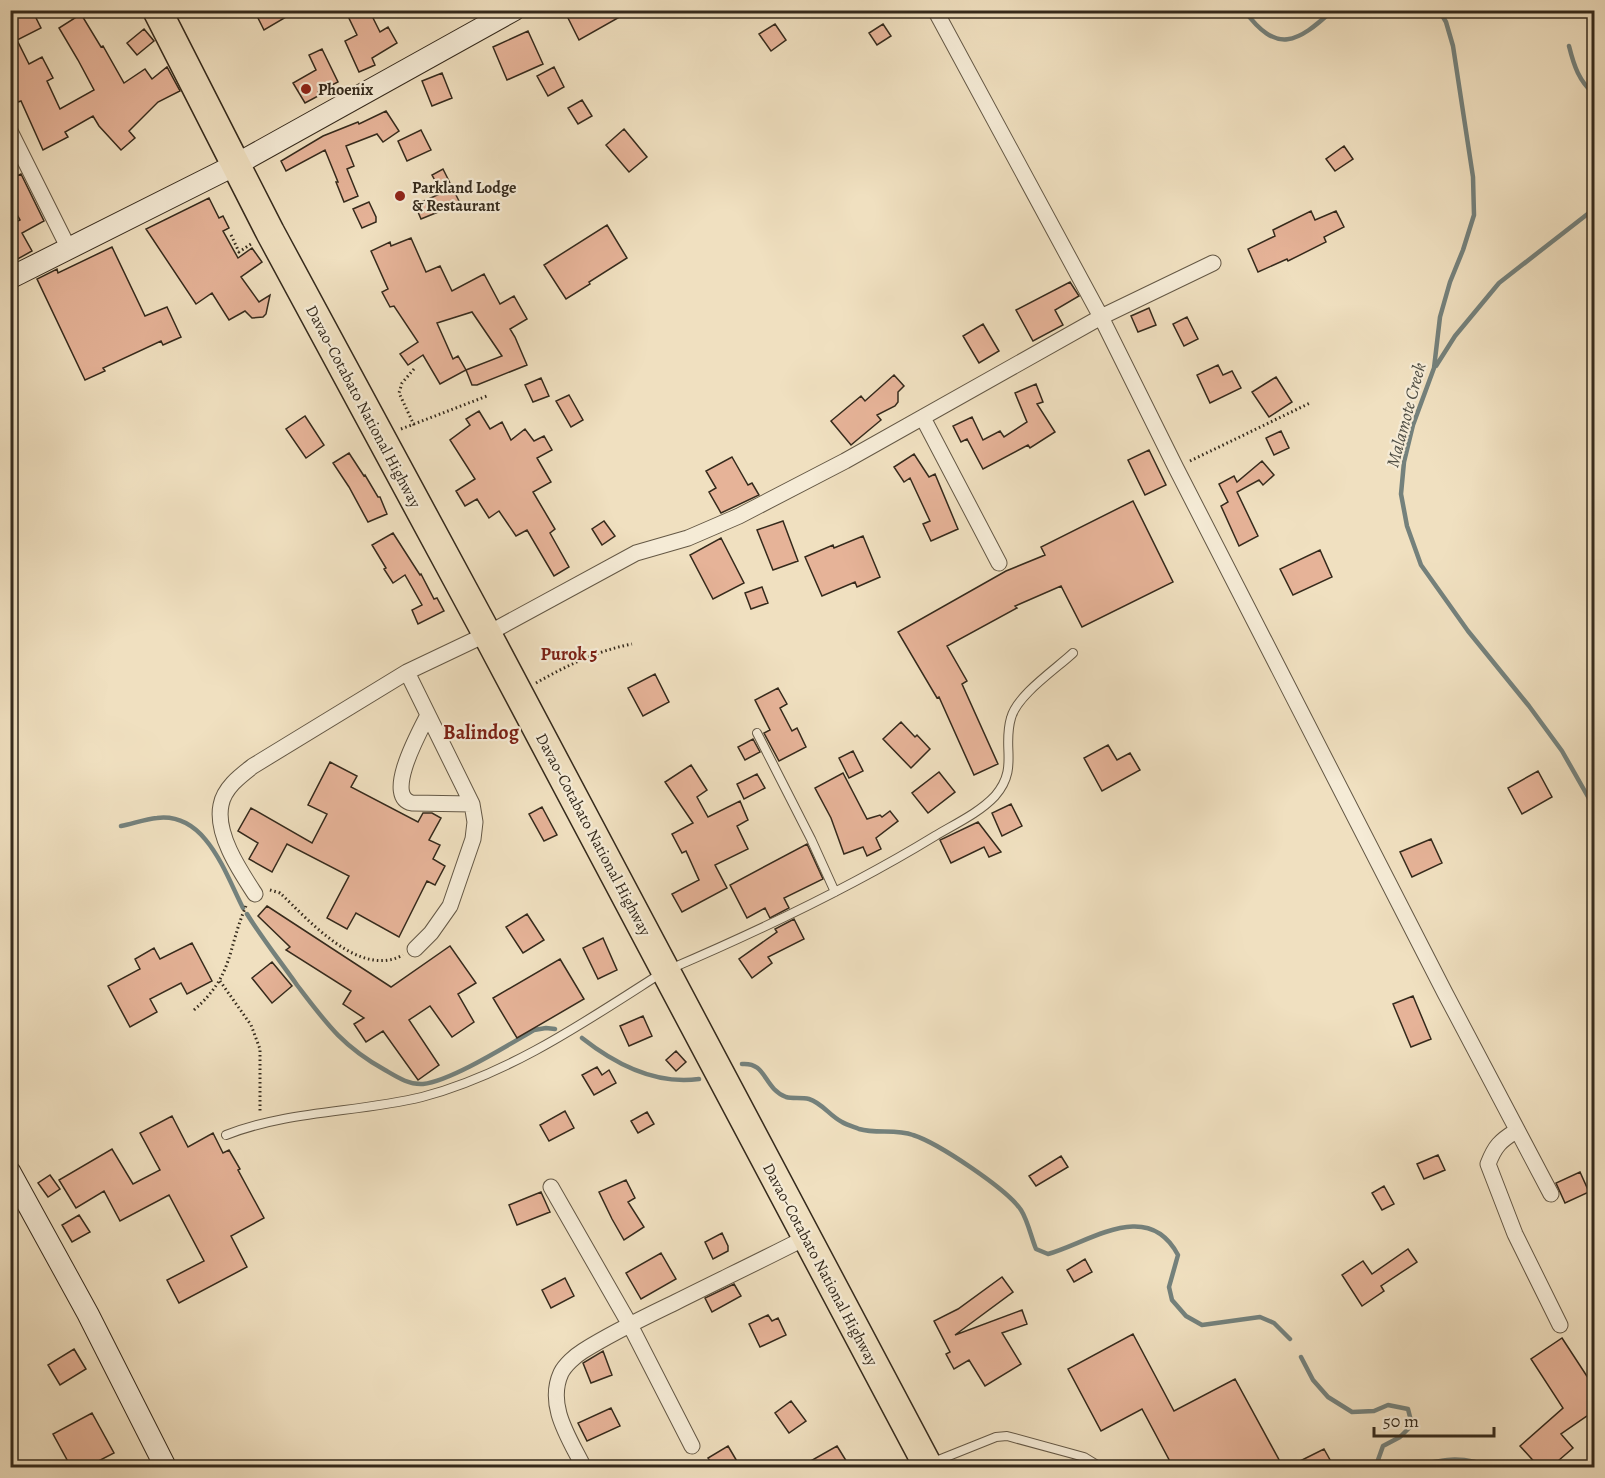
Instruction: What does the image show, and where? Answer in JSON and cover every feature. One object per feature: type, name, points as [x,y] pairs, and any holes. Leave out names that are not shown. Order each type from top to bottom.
[{"type":"highway","name":"Davao-Cotabato National Highway","points":[[157,10],[276,242],[666,970],[928,1466]]},
{"type":"street","points":[[10,278],[237,164],[514,10]]},
{"type":"street","points":[[935,10],[1101,317],[1516,1131],[1551,1194]]},
{"type":"street","points":[[10,131],[69,249]]},
{"type":"street","points":[[255,894],[239,868],[224,835],[220,814],[221,803],[228,789],[253,766],[407,672],[487,634],[636,553],[688,538],[739,516],[845,461],[1101,317],[1213,263]]},
{"type":"street","points":[[923,418],[999,563]]},
{"type":"street","points":[[407,672],[472,804],[475,822],[473,839],[450,906],[431,933],[415,949]]},
{"type":"street","points":[[428,715],[403,773],[400,785],[401,796],[412,804],[472,804]]},
{"type":"street","points":[[1516,1131],[1500,1141],[1493,1150],[1488,1164],[1515,1234],[1560,1325]]},
{"type":"street","points":[[10,1172],[88,1314],[166,1467]]},
{"type":"street","points":[[551,1187],[630,1325],[692,1446]]},
{"type":"street","points":[[584,1467],[559,1416],[557,1386],[561,1371],[582,1352],[630,1325],[807,1237]]},
{"type":"lane","points":[[226,1136],[259,1123],[385,1104],[423,1096],[470,1080],[527,1055],[566,1034],[666,970],[757,932],[886,866],[984,806],[993,798],[1009,774],[1010,719],[1015,708],[1073,653]]},
{"type":"lane","points":[[757,733],[835,892]]},
{"type":"lane","points":[[928,1466],[996,1437],[1007,1436],[1084,1457],[1102,1467]]},
{"type":"path","points":[[414,369],[402,383],[399,393],[414,425]]},
{"type":"path","points":[[380,437],[488,396]]},
{"type":"path","points":[[1176,468],[1310,403]]},
{"type":"path","points":[[518,693],[575,662],[597,653],[632,644]]},
{"type":"path","points":[[194,1010],[209,997],[220,981],[232,955],[242,916],[249,901],[255,894],[269,890],[280,893],[343,948],[368,960],[381,962],[395,960],[415,949]]},
{"type":"path","points":[[220,981],[251,1025],[260,1049],[259,1123]]},
{"type":"building","points":[[10,10],[32,10],[41,28],[17,40],[29,64],[42,57],[53,78],[47,81],[60,109],[94,90],[59,28],[81,14],[124,83],[145,69],[152,79],[167,67],[180,91],[158,102],[129,131],[135,138],[121,150],[93,116],[65,132],[68,137],[43,150],[21,101],[18,102],[10,85]]},
{"type":"building","points":[[254,10],[298,10],[264,30]]},
{"type":"building","points":[[345,10],[369,10],[380,32],[388,27],[397,43],[372,58],[375,65],[359,72],[345,41],[357,35]]},
{"type":"building","points":[[564,10],[632,10],[579,40]]},
{"type":"building","points":[[775,24],[786,40],[771,51],[759,34]]},
{"type":"building","points":[[883,24],[891,36],[877,45],[869,33]]},
{"type":"building","points":[[144,29],[154,41],[137,55],[127,43]]},
{"type":"building","points":[[528,31],[543,64],[507,80],[493,47]]},
{"type":"building","points":[[322,49],[338,82],[318,92],[320,95],[305,103],[293,83],[316,70],[309,55]]},
{"type":"building","points":[[554,67],[564,87],[548,96],[537,76]]},
{"type":"building","points":[[442,73],[452,98],[432,106],[422,81]]},
{"type":"building","points":[[582,100],[592,116],[578,124],[568,108]]},
{"type":"building","points":[[386,111],[399,131],[383,142],[377,134],[346,146],[354,166],[347,169],[358,196],[344,202],[325,150],[286,171],[281,161],[323,136],[358,122],[359,124]]},
{"type":"building","points":[[624,129],[647,157],[629,172],[606,145]]},
{"type":"building","points":[[421,130],[431,150],[407,161],[398,141]]},
{"type":"building","points":[[1344,146],[1353,159],[1335,171],[1326,159]]},
{"type":"building","points":[[443,169],[460,203],[421,219],[415,205],[442,193],[432,175]]},
{"type":"building","points":[[21,174],[44,221],[22,233],[32,251],[14,261],[10,254],[10,212],[16,222],[20,220],[10,202],[10,179]]},
{"type":"building","points":[[209,198],[219,218],[223,216],[229,228],[223,231],[238,258],[252,248],[262,262],[241,277],[259,302],[270,295],[266,314],[263,317],[252,318],[245,311],[229,320],[212,293],[196,304],[146,229]]},
{"type":"building","points":[[369,202],[376,222],[362,228],[353,209]]},
{"type":"building","points":[[1311,211],[1315,220],[1336,211],[1344,227],[1324,237],[1326,242],[1288,261],[1287,259],[1258,272],[1248,249],[1275,236],[1273,230]]},
{"type":"building","points":[[607,225],[627,258],[566,299],[544,265]]},
{"type":"building","points":[[411,238],[426,272],[440,266],[452,291],[484,274],[500,304],[514,296],[527,319],[510,329],[527,365],[472,385],[466,370],[440,384],[423,355],[408,365],[400,354],[418,342],[394,306],[390,307],[382,292],[388,289],[371,251],[390,242],[391,246]],"holes":[[[472,312],[502,356],[466,370],[458,356],[453,359],[437,323]]]},
{"type":"building","points":[[112,247],[145,316],[167,307],[181,337],[163,345],[161,341],[103,368],[105,371],[85,380],[37,279],[57,269],[58,273]]},
{"type":"building","points":[[1070,282],[1079,296],[1055,310],[1063,325],[1033,341],[1016,310]]},
{"type":"building","points":[[1149,308],[1156,325],[1138,332],[1131,316]]},
{"type":"building","points":[[1187,317],[1198,339],[1184,346],[1173,324]]},
{"type":"building","points":[[983,324],[999,351],[979,363],[963,336]]},
{"type":"building","points":[[1218,365],[1223,375],[1232,371],[1241,388],[1210,403],[1197,375]]},
{"type":"building","points":[[894,375],[904,386],[898,392],[898,402],[895,406],[877,415],[881,420],[851,445],[831,421],[861,396],[865,401]]},
{"type":"building","points":[[1276,377],[1292,402],[1269,417],[1252,392]]},
{"type":"building","points":[[541,378],[549,396],[533,402],[525,385]]},
{"type":"building","points":[[1036,384],[1043,402],[1037,404],[1055,432],[1030,448],[1028,445],[983,469],[967,439],[961,442],[953,426],[972,417],[983,440],[1000,431],[1004,437],[1027,422],[1015,393]]},
{"type":"building","points":[[569,395],[583,420],[571,427],[556,401]]},
{"type":"building","points":[[479,411],[490,429],[502,422],[511,440],[525,429],[534,441],[544,436],[552,450],[537,458],[551,482],[533,492],[555,529],[550,533],[569,567],[554,576],[527,530],[516,536],[499,511],[489,518],[477,499],[465,506],[456,491],[475,479],[450,440],[470,425],[466,419]]},
{"type":"building","points":[[305,416],[324,445],[306,458],[286,429]]},
{"type":"building","points":[[1281,431],[1289,448],[1274,455],[1266,438]]},
{"type":"building","points":[[1149,450],[1166,485],[1145,495],[1128,460]]},
{"type":"building","points":[[349,453],[380,497],[387,514],[368,522],[333,463]]},
{"type":"building","points":[[914,454],[929,477],[935,474],[958,529],[931,541],[923,524],[930,521],[910,478],[904,482],[894,467]]},
{"type":"building","points":[[732,457],[748,485],[752,483],[759,495],[721,513],[709,492],[716,488],[706,471]]},
{"type":"building","points":[[1262,461],[1274,475],[1263,485],[1259,480],[1237,492],[1258,536],[1239,546],[1221,506],[1228,502],[1219,484],[1234,476],[1237,482]]},
{"type":"building","points":[[1133,501],[1173,582],[1082,627],[1061,586],[1015,606],[1017,608],[947,646],[967,681],[962,684],[998,764],[974,775],[939,697],[937,698],[898,632],[1006,571],[1045,555],[1041,547]]},
{"type":"building","points":[[604,521],[615,536],[602,545],[592,529]]},
{"type":"building","points":[[783,521],[798,561],[773,570],[757,530]]},
{"type":"building","points":[[393,533],[421,574],[434,599],[437,598],[444,611],[418,624],[412,610],[422,605],[405,575],[393,583],[372,545]]},
{"type":"building","points":[[863,536],[880,577],[857,587],[855,582],[822,596],[805,557]]},
{"type":"building","points":[[721,538],[744,583],[713,599],[690,555]]},
{"type":"building","points":[[1320,550],[1332,577],[1293,595],[1280,569]]},
{"type":"building","points":[[762,587],[768,603],[751,609],[745,593]]},
{"type":"building","points":[[655,674],[669,702],[643,716],[628,688]]},
{"type":"building","points":[[778,688],[787,704],[780,708],[792,731],[797,728],[806,747],[779,761],[764,733],[770,730],[755,700]]},
{"type":"building","points":[[901,722],[930,749],[911,768],[883,739]]},
{"type":"building","points":[[753,739],[760,752],[745,760],[738,747]]},
{"type":"building","points":[[1108,745],[1117,760],[1130,753],[1140,770],[1102,791],[1084,758]]},
{"type":"building","points":[[853,751],[863,771],[849,778],[839,758]]},
{"type":"building","points":[[330,762],[357,776],[351,787],[418,822],[423,813],[432,813],[441,818],[429,840],[440,845],[433,859],[445,866],[435,885],[427,881],[399,937],[356,913],[347,929],[327,918],[349,876],[287,844],[272,872],[249,859],[258,843],[238,831],[251,808],[312,843],[327,814],[308,805]]},
{"type":"building","points":[[691,765],[707,790],[697,797],[708,817],[740,801],[748,820],[737,826],[748,849],[715,865],[727,888],[682,912],[672,894],[699,880],[686,851],[682,853],[672,834],[693,823],[665,782]]},
{"type":"building","points":[[1538,771],[1552,797],[1522,814],[1508,788]]},
{"type":"building","points":[[939,772],[955,792],[928,813],[912,793]]},
{"type":"building","points":[[843,773],[867,819],[880,815],[882,817],[890,811],[898,821],[876,838],[881,849],[867,856],[863,847],[844,854],[831,818],[815,788]]},
{"type":"building","points":[[757,774],[765,788],[744,799],[737,784]]},
{"type":"building","points":[[1011,804],[1022,826],[1002,836],[992,813]]},
{"type":"building","points":[[542,807],[557,835],[544,841],[529,814]]},
{"type":"building","points":[[978,822],[1001,852],[989,857],[984,847],[951,863],[940,840]]},
{"type":"building","points":[[1431,839],[1442,863],[1412,877],[1400,852]]},
{"type":"building","points":[[807,844],[823,879],[784,898],[789,908],[770,918],[765,908],[747,918],[730,885]]},
{"type":"building","points":[[267,906],[391,987],[450,946],[476,983],[458,994],[474,1022],[452,1037],[430,1006],[409,1020],[439,1065],[418,1080],[383,1031],[366,1042],[354,1024],[364,1018],[343,1004],[351,991],[286,950],[290,947],[258,916]]},
{"type":"building","points":[[527,914],[544,940],[523,953],[506,927]]},
{"type":"building","points":[[794,919],[804,939],[768,957],[772,963],[752,978],[739,959],[777,932],[775,929]]},
{"type":"building","points":[[603,938],[617,970],[598,979],[583,948]]},
{"type":"building","points":[[192,943],[212,981],[187,994],[181,983],[150,999],[157,1012],[130,1027],[108,986],[140,969],[135,959],[154,948],[160,959]]},
{"type":"building","points":[[560,959],[584,999],[517,1038],[493,998]]},
{"type":"building","points":[[272,962],[292,986],[272,1003],[252,978]]},
{"type":"building","points":[[1413,996],[1431,1039],[1411,1047],[1393,1004]]},
{"type":"building","points":[[643,1016],[652,1036],[629,1046],[620,1026]]},
{"type":"building","points":[[676,1051],[686,1062],[676,1071],[666,1060]]},
{"type":"building","points":[[597,1067],[602,1075],[609,1070],[616,1083],[594,1095],[582,1075]]},
{"type":"building","points":[[565,1111],[574,1128],[549,1141],[540,1125]]},
{"type":"building","points":[[647,1112],[654,1124],[638,1133],[631,1121]]},
{"type":"building","points":[[172,1116],[188,1147],[213,1133],[223,1153],[229,1150],[264,1218],[231,1236],[247,1267],[179,1303],[167,1280],[204,1261],[169,1195],[120,1221],[104,1191],[76,1208],[59,1180],[112,1149],[133,1184],[160,1170],[140,1133]]},
{"type":"building","points":[[1438,1155],[1445,1170],[1424,1179],[1417,1164]]},
{"type":"building","points":[[1061,1156],[1068,1167],[1036,1186],[1029,1176]]},
{"type":"building","points":[[1580,1172],[1589,1192],[1565,1203],[1556,1183]]},
{"type":"building","points":[[50,1175],[60,1189],[48,1197],[38,1183]]},
{"type":"building","points":[[626,1180],[635,1198],[628,1202],[644,1227],[624,1240],[599,1192]]},
{"type":"building","points":[[1384,1186],[1394,1204],[1382,1210],[1372,1193]]},
{"type":"building","points":[[541,1192],[550,1212],[517,1225],[509,1205]]},
{"type":"building","points":[[79,1215],[90,1232],[72,1242],[62,1225]]},
{"type":"building","points":[[722,1233],[728,1251],[713,1259],[705,1242]]},
{"type":"building","points":[[1408,1249],[1417,1262],[1381,1286],[1384,1291],[1362,1306],[1342,1275],[1363,1261],[1372,1274]]},
{"type":"building","points":[[661,1253],[676,1279],[641,1299],[626,1273]]},
{"type":"building","points":[[1085,1259],[1092,1272],[1074,1282],[1067,1270]]},
{"type":"building","points":[[1002,1277],[1013,1292],[955,1335],[1022,1310],[1027,1324],[1002,1333],[1021,1364],[985,1386],[969,1360],[954,1369],[946,1354],[950,1352],[934,1321],[958,1309]]},
{"type":"building","points":[[565,1278],[574,1296],[551,1308],[542,1290]]},
{"type":"building","points":[[734,1284],[741,1296],[712,1312],[705,1298]]},
{"type":"building","points":[[768,1315],[772,1321],[778,1318],[786,1335],[760,1347],[749,1324]]},
{"type":"building","points":[[1133,1334],[1174,1411],[1235,1379],[1283,1467],[1173,1467],[1142,1409],[1101,1431],[1068,1369]]},
{"type":"building","points":[[1562,1338],[1594,1387],[1594,1411],[1561,1434],[1573,1448],[1551,1467],[1539,1467],[1520,1446],[1563,1408],[1531,1359]]},
{"type":"building","points":[[74,1349],[86,1369],[60,1385],[48,1365]]},
{"type":"building","points":[[603,1351],[612,1375],[591,1383],[583,1363]]},
{"type":"building","points":[[791,1401],[806,1421],[789,1433],[775,1413]]},
{"type":"building","points":[[611,1408],[620,1426],[587,1441],[578,1423]]},
{"type":"building","points":[[92,1413],[114,1453],[87,1467],[71,1467],[53,1434]]},
{"type":"building","points":[[728,1446],[738,1463],[729,1467],[714,1467],[708,1458]]},
{"type":"building","points":[[837,1446],[850,1467],[800,1467]]},
{"type":"building","points":[[1324,1449],[1334,1467],[1288,1467]]},
{"type":"waterway","name":"Malamote Creek","points":[[1244,10],[1267,34],[1287,39],[1309,30],[1333,10]]},
{"type":"waterway","name":"Malamote Creek","points":[[1439,10],[1446,22],[1453,46],[1473,177],[1474,215],[1440,317],[1434,368],[1413,425],[1404,462],[1401,494],[1407,526],[1421,565],[1468,631],[1562,751],[1591,802],[1594,814]]},
{"type":"waterway","points":[[1569,46],[1578,73],[1584,84],[1594,94]]},
{"type":"waterway","points":[[1436,366],[1455,336],[1499,283],[1594,209]]},
{"type":"waterway","points":[[121,826],[157,818],[174,819],[189,825],[212,848],[243,908]]},
{"type":"waterway","points":[[247,914],[297,985],[336,1033],[370,1061],[408,1082],[423,1084],[435,1081],[479,1062],[534,1030],[555,1029]]},
{"type":"waterway","points":[[582,1038],[622,1064],[652,1076],[667,1079],[699,1079]]},
{"type":"waterway","points":[[742,1064],[756,1067],[779,1093],[786,1097],[806,1098],[814,1101],[846,1124],[859,1129],[913,1135],[938,1147],[987,1179],[1013,1201],[1028,1224],[1036,1249],[1048,1254],[1117,1229],[1135,1226],[1151,1229],[1166,1238],[1178,1255],[1169,1287],[1172,1300],[1186,1316],[1202,1325],[1260,1317],[1274,1323],[1290,1339]]},
{"type":"waterway","points":[[1301,1357],[1313,1380],[1328,1397],[1352,1412],[1374,1411],[1388,1405],[1408,1409],[1412,1425],[1400,1437],[1383,1446],[1378,1460],[1385,1468]]},
{"type":"waterway","points":[[1407,1468],[1450,1460],[1471,1461],[1493,1468]]},
{"type":"place","name":"Phoenix","points":[[306,89]]},
{"type":"place","name":"Parkland Lodge & Restaurant","points":[[400,196]]},
{"type":"district","name":"Purok 5","points":[[569,654]]},
{"type":"district","name":"Balindog","points":[[481,732]]}]
